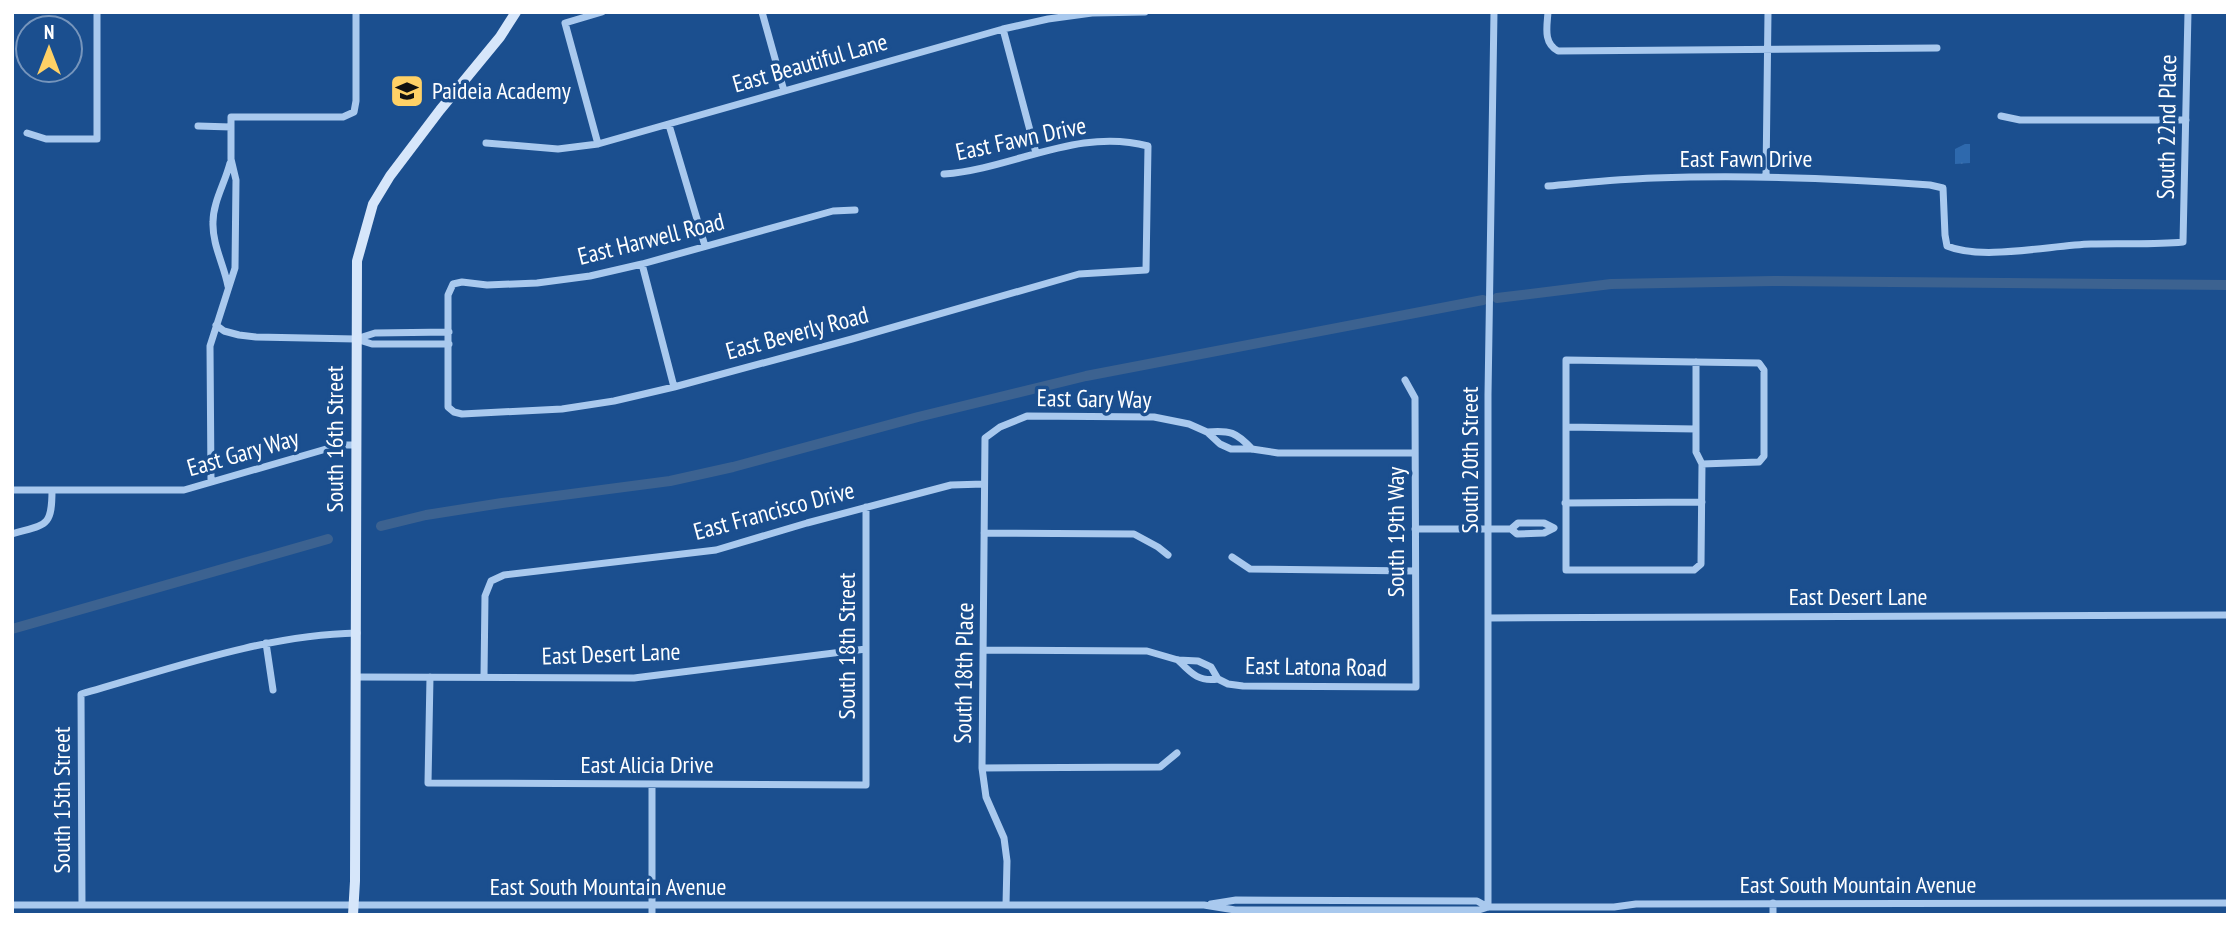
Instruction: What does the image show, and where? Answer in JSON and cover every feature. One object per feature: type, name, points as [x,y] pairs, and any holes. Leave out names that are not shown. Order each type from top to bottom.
[{"type":"main road","name":"South 16th Street","points":[[354,910],[357,261],[373,204],[390,176],[500,37],[516,12]]},
{"type":"street","points":[[27,133],[46,139],[97,139],[97,12]]},
{"type":"street","points":[[228,289],[225,270],[215,244],[213,220],[214,208],[227,178],[231,159],[231,117],[343,117],[354,112],[356,12]]},
{"type":"street","points":[[598,144],[565,23],[602,12]]},
{"type":"street","points":[[762,12],[784,91]]},
{"type":"street","name":"South 20th Street","points":[[1492,910],[1489,529],[1494,12]]},
{"type":"street","points":[[1548,12],[1547,40],[1550,47],[1558,51],[1937,48]]},
{"type":"street","points":[[1766,177],[1768,12]]},
{"type":"street","name":"South 22nd Place","points":[[1947,246],[1958,251],[2003,251],[2090,244],[2183,242],[2188,12]]},
{"type":"street","name":"East Beautiful Lane","points":[[486,143],[558,149],[598,144],[1003,29],[1092,13],[1145,13]]},
{"type":"street","points":[[1003,29],[1036,152]]},
{"type":"street","points":[[2001,116],[2020,120],[2186,120]]},
{"type":"street","points":[[669,125],[705,246]]},
{"type":"street","points":[[198,127],[231,127]]},
{"type":"street","name":"East Fawn Drive","points":[[944,174],[965,173],[1036,152],[1101,142],[1133,142],[1148,146],[1146,270]]},
{"type":"street","points":[[211,482],[211,337],[235,268],[236,180],[231,159]]},
{"type":"street","name":"East Fawn Drive","points":[[1548,186],[1652,178],[1766,177],[1850,178],[1930,185],[1943,188],[1947,246]]},
{"type":"street","name":"East Harwell Road","points":[[449,332],[448,295],[453,284],[537,283],[590,276],[833,211],[855,210]]},
{"type":"street","points":[[642,264],[674,387]]},
{"type":"street","name":"East Beverly Road","points":[[449,344],[448,407],[454,412],[462,414],[562,409],[614,401],[674,387],[1079,274],[1146,270]]},
{"type":"street","points":[[216,325],[224,331],[239,335],[356,339],[372,344],[449,344],[449,332],[375,333],[356,339]]},
{"type":"street","points":[[1696,362],[1696,452],[1702,464],[1701,564],[1694,570],[1566,570],[1566,360],[1696,362],[1759,363],[1764,370],[1764,456],[1759,462],[1702,464]]},
{"type":"street","name":"South 19th Way","points":[[1405,380],[1415,398],[1416,687]]},
{"type":"street","name":"East Gary Way","points":[[985,438],[1000,427],[1027,416],[1154,417],[1189,424],[1207,432],[1220,444],[1231,449],[1278,453],[1415,453]]},
{"type":"street","points":[[1566,427],[1696,429]]},
{"type":"street","name":"East Gary Way","points":[[1207,432],[1226,430],[1241,437],[1252,449]]},
{"type":"street","name":"South 18th Place","points":[[985,438],[982,768],[986,797],[1004,838],[1007,861],[1006,905]]},
{"type":"street","name":"East Gary Way","points":[[12,491],[176,490],[340,445],[356,445]]},
{"type":"street","name":"East Francisco Drive","points":[[484,676],[485,596],[491,582],[504,575],[716,550],[951,485],[984,484]]},
{"type":"street","points":[[12,534],[47,522],[51,514],[52,490]]},
{"type":"street","points":[[1565,503],[1702,502]]},
{"type":"street","name":"South 18th Street","points":[[866,507],[866,785]]},
{"type":"street","points":[[1415,529],[1511,528],[1517,534],[1530,534],[1566,528]]},
{"type":"street","points":[[984,533],[1134,534],[1168,555]]},
{"type":"street","points":[[1232,556],[1250,569],[1415,571]]},
{"type":"street","name":"East Desert Lane","points":[[1489,618],[2228,615]]},
{"type":"street","points":[[273,690],[265,643],[315,635],[357,633]]},
{"type":"street","name":"South 15th Street","points":[[82,905],[81,694],[265,643]]},
{"type":"street","name":"East Desert Lane","points":[[357,677],[634,678],[866,649]]},
{"type":"street","name":"East Latona Road","points":[[983,650],[1147,651],[1178,660],[1198,662],[1211,667],[1218,679],[1228,684],[1243,686],[1416,687]]},
{"type":"street","name":"East Latona Road","points":[[1178,660],[1192,674],[1206,681],[1218,679]]},
{"type":"street","name":"East Alicia Drive","points":[[430,677],[428,783],[866,785]]},
{"type":"street","points":[[982,768],[1160,766],[1177,753]]},
{"type":"street","points":[[652,784],[652,910]]},
{"type":"street","name":"East South Mountain Avenue","points":[[12,905],[149,905],[273,910],[652,910],[1204,905],[1236,900],[1477,901],[1492,910],[1614,911],[1636,904],[2228,903]]},
{"type":"street","points":[[1773,903],[1773,915]]},
{"type":"street","name":"South 15th Street","points":[[30,905],[30,915]]},
{"type":"street","points":[[149,905],[149,915]]},
{"type":"street","points":[[1204,905],[1204,915]]},
{"type":"street","points":[[2054,905],[2054,915]]},
{"type":"green space","points":[[1970,144],[1970,163],[1955,164],[1955,149]]},
{"type":"waterway","points":[[1497,298],[1611,284],[1773,281],[2228,285]]},
{"type":"waterway","points":[[381,526],[426,515],[502,503],[670,481],[1086,376],[1483,300]]},
{"type":"waterway","points":[[12,629],[328,539]]},
{"type":"place","name":"Paideia Academy","points":[[407,91]]}]
